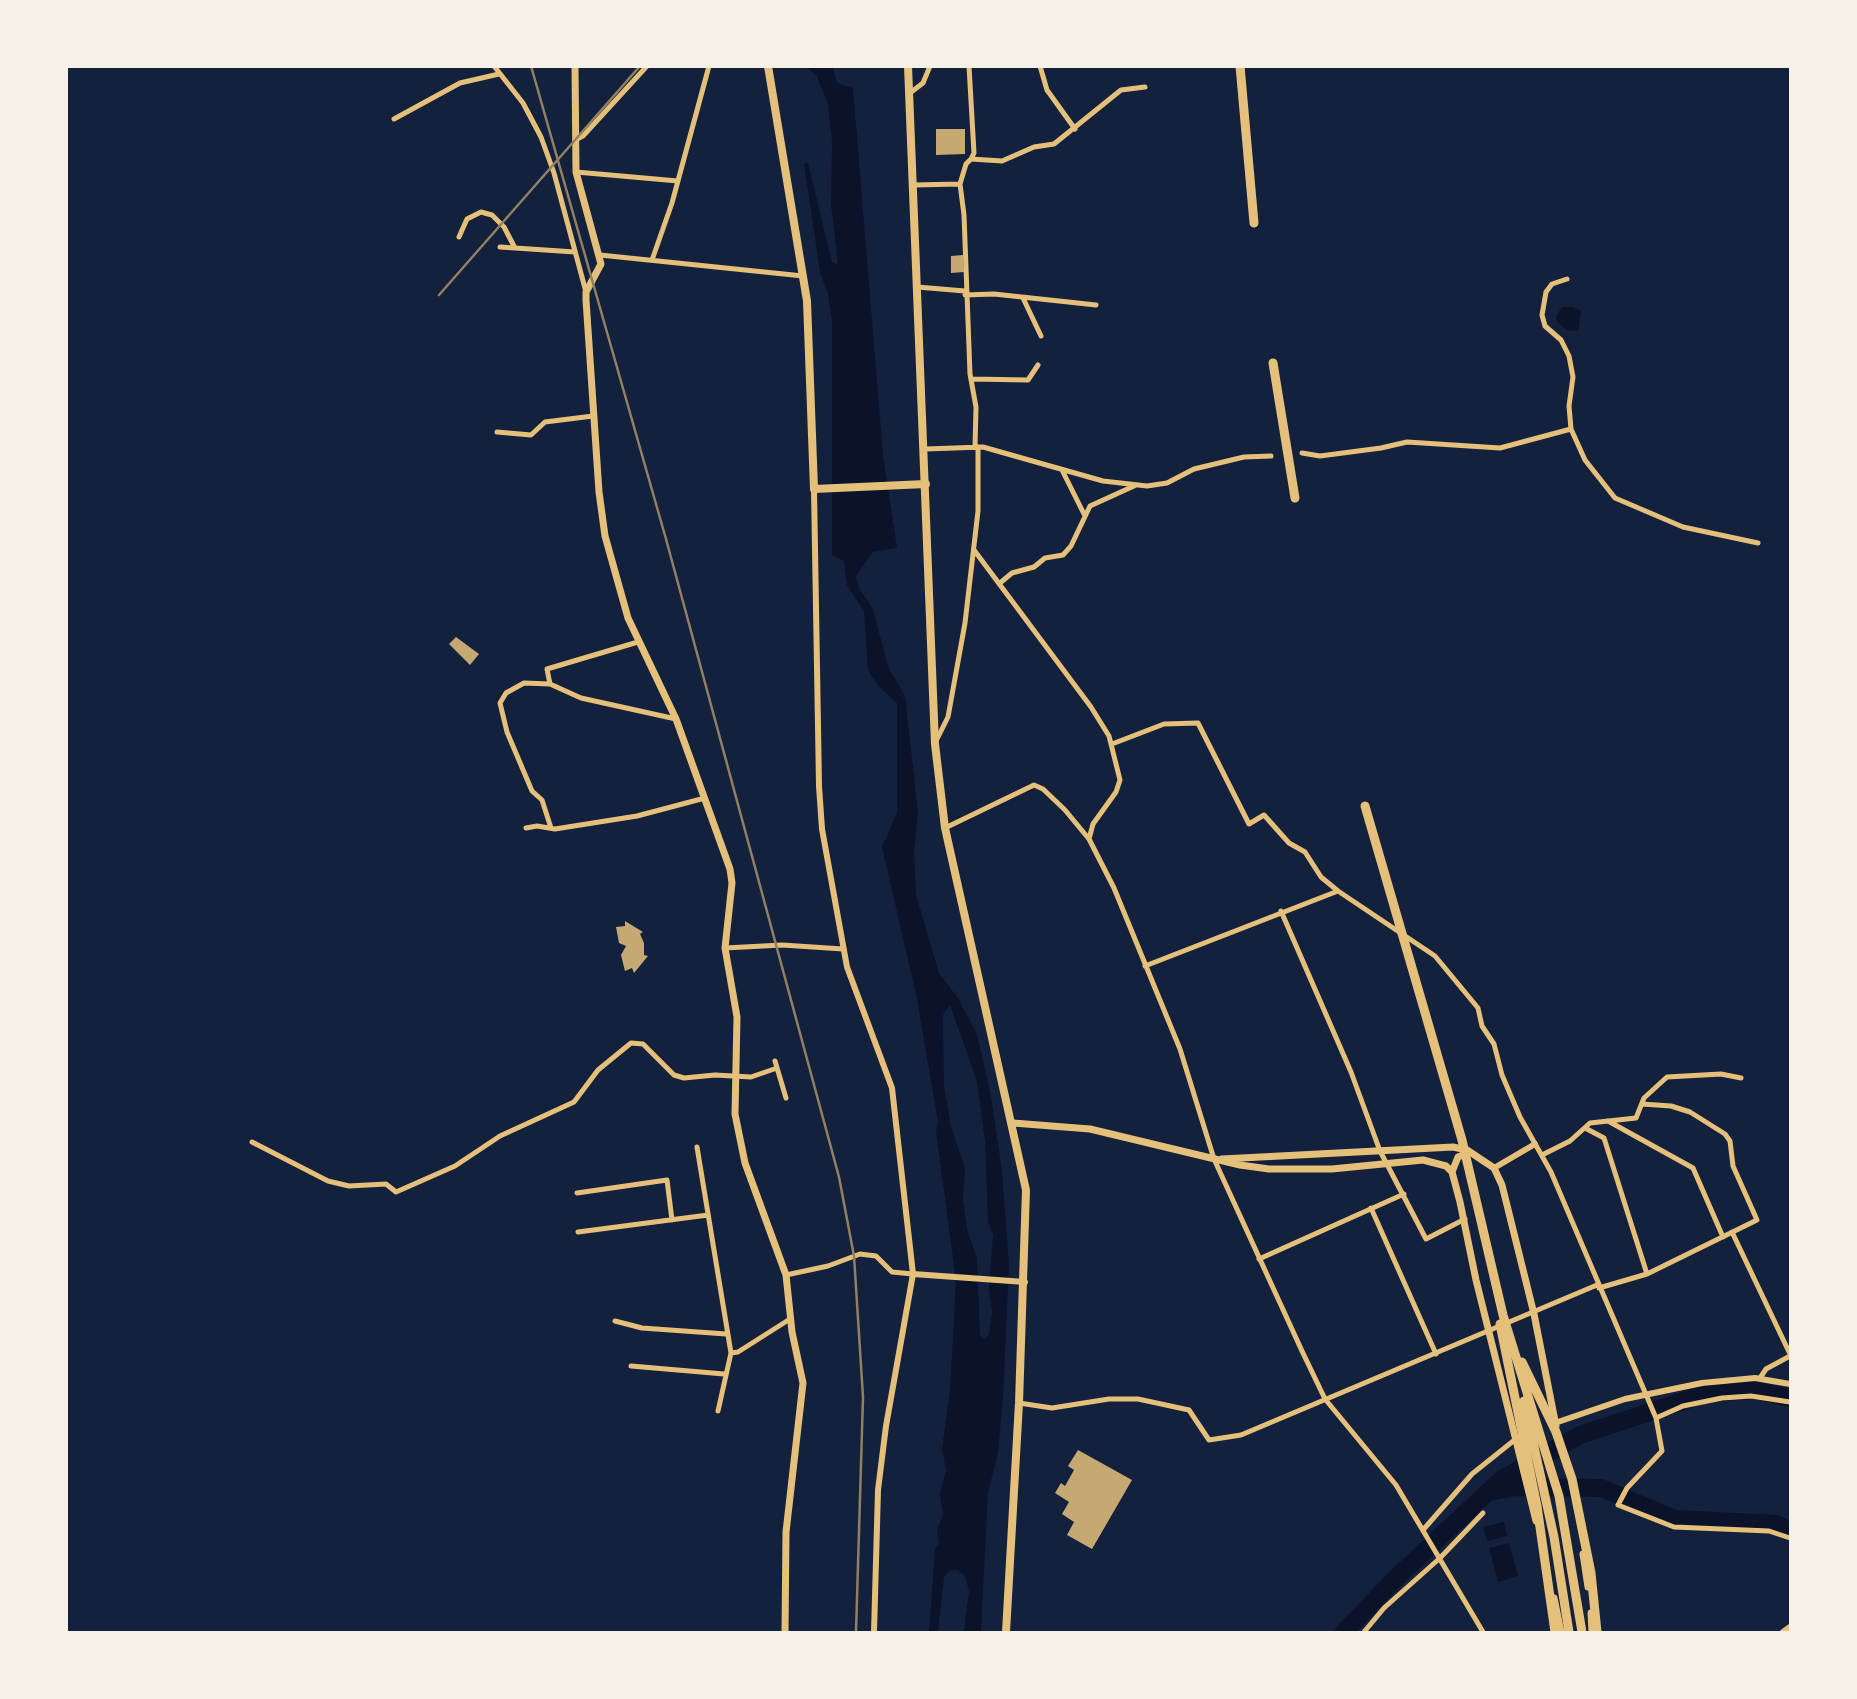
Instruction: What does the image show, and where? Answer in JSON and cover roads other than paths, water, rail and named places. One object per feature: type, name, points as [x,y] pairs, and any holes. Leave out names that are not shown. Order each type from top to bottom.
[{"type":"highway","points":[[1240,66],[1254,223]]},
{"type":"highway","points":[[1273,363],[1295,498]]},
{"type":"highway","points":[[1365,806],[1440,1060],[1514,1352],[1555,1537],[1569,1633]]},
{"type":"highway","points":[[1486,1243],[1537,1506],[1555,1633]]},
{"type":"highway","points":[[1486,1243],[1519,1357],[1556,1432],[1572,1479],[1591,1573],[1598,1633]]},
{"type":"highway","points":[[1514,1352],[1559,1496],[1582,1633]]},
{"type":"main road","points":[[575,66],[576,173],[601,264],[586,292],[593,416],[604,536],[615,579],[638,642],[676,719],[725,853],[732,883],[725,948],[737,1017],[733,1104],[745,1163],[786,1275],[790,1320],[802,1374],[803,1396],[786,1532],[785,1633]]},
{"type":"main road","points":[[768,66],[803,275],[812,359],[818,489],[926,484]]},
{"type":"main road","points":[[908,66],[935,744],[945,828],[1026,1190],[1025,1282],[1006,1633]]},
{"type":"main road","points":[[1013,1123],[1090,1129],[1214,1159],[1293,1170],[1433,1161],[1452,1172]]},
{"type":"main road","points":[[1214,1159],[1439,1147],[1460,1148],[1494,1167],[1502,1185],[1534,1314],[1572,1494],[1590,1599],[1592,1633]]},
{"type":"main road","points":[[1472,1153],[1460,1154],[1452,1172],[1561,1633]]},
{"type":"street","points":[[494,66],[523,103],[541,137],[554,173],[586,292]]},
{"type":"street","points":[[575,141],[583,136],[647,66]]},
{"type":"street","points":[[652,260],[678,181],[709,66]]},
{"type":"street","points":[[910,93],[923,83],[930,66]]},
{"type":"street","points":[[935,744],[948,717],[978,511],[976,407],[971,379],[965,293],[964,215],[960,184],[966,164],[974,153],[969,66]]},
{"type":"street","points":[[1040,66],[1047,90],[1075,129]]},
{"type":"street","points":[[394,119],[460,83],[499,74]]},
{"type":"street","points":[[971,159],[1009,159],[1030,148],[1054,144],[1121,90],[1145,87]]},
{"type":"street","points":[[576,173],[678,181]]},
{"type":"street","points":[[913,185],[960,184]]},
{"type":"street","points":[[459,237],[467,219],[481,212],[492,215],[504,226],[515,248]]},
{"type":"street","points":[[500,247],[575,252]]},
{"type":"street","points":[[600,255],[803,275]]},
{"type":"street","points":[[1567,279],[1552,285],[1546,292],[1542,315],[1545,326],[1561,340],[1569,356],[1573,377],[1569,407],[1570,429],[1585,460],[1615,498],[1682,527],[1758,543]]},
{"type":"street","points":[[917,287],[1096,305]]},
{"type":"street","points":[[1023,297],[1041,336]]},
{"type":"street","points":[[971,379],[1028,380],[1038,365]]},
{"type":"street","points":[[497,432],[531,435],[545,422],[593,416]]},
{"type":"street","points":[[1302,453],[1321,456],[1407,442],[1500,448],[1570,429]]},
{"type":"street","points":[[925,449],[977,447],[1062,470],[1136,485],[1167,483],[1194,469],[1244,457],[1271,456]]},
{"type":"street","points":[[1062,470],[1085,516]]},
{"type":"street","points":[[1000,583],[1012,573],[1034,567],[1045,558],[1063,555],[1071,545],[1090,506],[1136,485]]},
{"type":"street","points":[[818,489],[818,786],[822,828],[843,949],[892,1088],[913,1274],[886,1426],[878,1490],[874,1633]]},
{"type":"street","points":[[974,550],[1091,707],[1112,744],[1120,780],[1116,792],[1093,824],[1089,839]]},
{"type":"street","points":[[550,684],[547,669],[638,642]]},
{"type":"street","points":[[551,828],[542,800],[532,791],[507,732],[500,703],[506,693],[524,684],[550,684],[580,698],[676,719]]},
{"type":"street","points":[[1112,744],[1164,724],[1198,723],[1249,824],[1264,815],[1289,843],[1305,852],[1321,877],[1435,956],[1472,998],[1482,1026],[1494,1044],[1516,1107],[1542,1156],[1654,1418],[1662,1451],[1624,1492],[1618,1504],[1674,1527],[1769,1531],[1790,1538]]},
{"type":"street","points":[[945,828],[1034,785],[1043,789],[1065,810],[1089,839],[1114,888],[1180,1049],[1214,1159],[1325,1399],[1396,1485],[1483,1633]]},
{"type":"street","points":[[526,828],[537,825],[551,828],[638,816],[705,798]]},
{"type":"street","points":[[1145,966],[1338,891]]},
{"type":"street","points":[[1281,911],[1351,1072],[1380,1151],[1426,1239],[1465,1219]]},
{"type":"street","points":[[725,948],[782,945],[843,949]]},
{"type":"street","points":[[252,1142],[328,1181],[349,1186],[386,1184],[396,1192],[455,1166],[500,1136],[574,1102],[598,1070],[631,1042],[643,1044],[679,1077],[751,1077],[776,1065],[786,1098]]},
{"type":"street","points":[[1542,1156],[1570,1141],[1590,1123],[1636,1118],[1651,1089],[1667,1077],[1721,1074],[1741,1078]]},
{"type":"street","points":[[1019,1403],[1052,1408],[1109,1399],[1138,1399],[1178,1406],[1189,1410],[1196,1417],[1203,1436],[1214,1440],[1269,1426],[1325,1399],[1598,1286],[1647,1274],[1757,1220],[1730,1157],[1730,1141],[1725,1134],[1690,1112],[1671,1106],[1643,1104]]},
{"type":"street","points":[[1605,1120],[1630,1131],[1693,1168],[1723,1237]]},
{"type":"street","points":[[1585,1128],[1604,1138],[1647,1274]]},
{"type":"street","points":[[1494,1167],[1535,1144]]},
{"type":"street","points":[[697,1147],[731,1353],[724,1374],[718,1411]]},
{"type":"street","points":[[577,1193],[667,1181],[672,1220]]},
{"type":"street","points":[[1259,1258],[1404,1194]]},
{"type":"street","points":[[1371,1208],[1436,1354]]},
{"type":"street","points":[[578,1232],[708,1215]]},
{"type":"street","points":[[1732,1233],[1790,1355],[1766,1369],[1760,1378]]},
{"type":"street","points":[[786,1275],[828,1266],[860,1254],[876,1256],[892,1272],[1025,1282]]},
{"type":"street","points":[[731,1353],[738,1352],[790,1320]]},
{"type":"street","points":[[615,1321],[642,1328],[726,1334]]},
{"type":"street","points":[[631,1366],[724,1374]]},
{"type":"street","points":[[1424,1532],[1472,1474],[1514,1439],[1625,1399],[1702,1383],[1760,1378],[1790,1384]]},
{"type":"street","points":[[1654,1418],[1683,1406],[1721,1398],[1751,1396],[1790,1402]]},
{"type":"street","points":[[1364,1633],[1384,1608],[1440,1559],[1483,1513]]},
{"type":"street","points":[[1783,1633],[1790,1627]]},
{"type":"water","points":[[806,67],[833,67],[837,83],[853,88],[883,455],[897,548],[873,552],[856,576],[859,588],[873,609],[888,667],[905,696],[918,813],[914,850],[916,895],[939,973],[958,998],[977,1034],[991,1097],[1002,1171],[1009,1265],[1003,1397],[998,1453],[988,1492],[981,1632],[964,1632],[969,1591],[965,1576],[958,1570],[950,1570],[944,1577],[938,1632],[929,1632],[935,1549],[939,1543],[937,1530],[943,1515],[940,1493],[946,1470],[942,1449],[950,1390],[956,1281],[936,1131],[938,1122],[917,999],[882,847],[897,813],[897,703],[878,686],[868,670],[864,611],[847,585],[844,561],[832,555],[832,321],[828,294],[820,272],[804,164],[808,163],[832,262],[838,265],[831,205],[832,141],[828,104],[816,75]],"holes":[[[950,1005],[977,1081],[985,1142],[988,1222],[993,1235],[989,1288],[992,1312],[989,1335],[984,1339],[980,1335],[977,1258],[967,1229],[963,1198],[965,1168],[951,1127],[944,1086],[943,1015]]]},
{"type":"water","points":[[1562,307],[1573,307],[1581,311],[1578,331],[1567,330],[1557,322],[1556,316]]},
{"type":"water","points":[[1504,1522],[1507,1536],[1487,1541],[1483,1527]]},
{"type":"water","points":[[1509,1543],[1518,1576],[1498,1582],[1489,1548]]},
{"type":"waterway","points":[[1344,1632],[1399,1575],[1502,1479],[1580,1435],[1708,1393],[1754,1390],[1790,1398]]},
{"type":"waterway","points":[[1489,1492],[1516,1487],[1601,1488],[1675,1519],[1776,1524],[1790,1531]]},
{"type":"railway","points":[[531,66],[666,539],[839,1177],[854,1256],[863,1397],[856,1632]]},
{"type":"railway","points":[[439,295],[640,66]]}]
